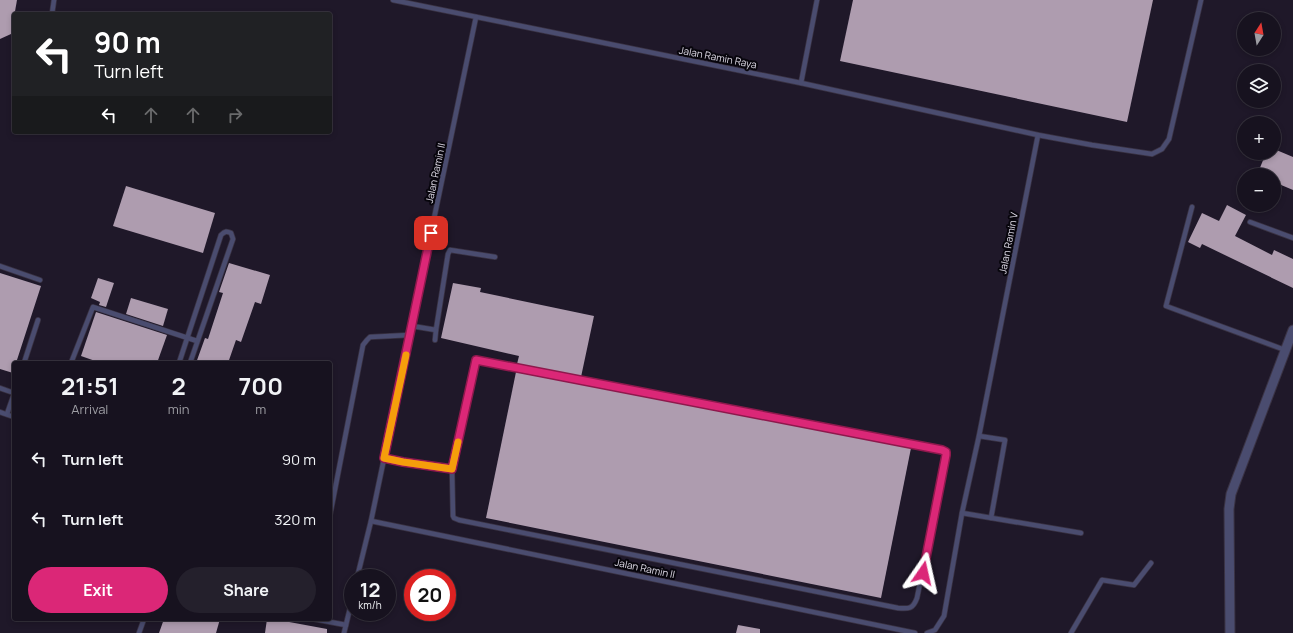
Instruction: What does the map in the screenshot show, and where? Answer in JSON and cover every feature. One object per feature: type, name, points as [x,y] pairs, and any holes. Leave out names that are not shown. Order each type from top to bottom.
[{"type":"street","points":[[1230,633],[1229,509],[1231,494],[1293,330]]},
{"type":"lane","points":[[52,12],[54,0]]},
{"type":"lane","name":"Jalan Ramin Raya","points":[[393,0],[801,83],[1038,134]]},
{"type":"lane","points":[[801,83],[817,0]]},
{"type":"lane","points":[[1038,134],[1092,145],[1152,154],[1162,149],[1169,139],[1201,0]]},
{"type":"lane","name":"Jalan Ramin II","points":[[359,569],[371,520],[476,18]]},
{"type":"lane","name":"Jalan Ramin V","points":[[927,633],[935,630],[944,616],[962,513],[979,436],[1038,134]]},
{"type":"lane","points":[[1192,207],[1166,306],[1285,350]]},
{"type":"lane","points":[[1250,222],[1293,238]]},
{"type":"lane","points":[[180,361],[221,235],[224,232],[228,232],[231,233],[233,239],[191,361]]},
{"type":"lane","points":[[435,340],[449,251],[452,250],[495,257]]},
{"type":"lane","points":[[0,266],[40,280]]},
{"type":"lane","points":[[71,361],[93,307],[197,341]]},
{"type":"lane","points":[[25,361],[38,320]]},
{"type":"lane","points":[[412,326],[436,330]]},
{"type":"lane","points":[[332,505],[363,345],[370,337],[410,334]]},
{"type":"lane","points":[[476,360],[946,452],[917,598],[914,606],[909,609],[459,520],[453,516],[452,469],[476,360]]},
{"type":"lane","points":[[0,388],[12,393]]},
{"type":"lane","points":[[7,414],[12,400]]},
{"type":"lane","points":[[0,412],[12,415]]},
{"type":"lane","points":[[979,436],[1005,440],[991,518]]},
{"type":"lane","points":[[384,458],[452,469]]},
{"type":"lane","points":[[962,513],[1081,533]]},
{"type":"lane","name":"Jalan Ramin II","points":[[371,520],[915,633]]},
{"type":"lane","points":[[1071,633],[1102,580],[1134,585],[1151,563]]},
{"type":"lane","points":[[139,633],[143,621]]},
{"type":"lane","points":[[325,621],[346,625]]},
{"type":"lane","points":[[344,633],[347,621]]},
{"type":"building","points":[[0,0],[17,0],[15,12],[12,12],[11,34],[0,39]]},
{"type":"building","points":[[853,0],[1153,0],[1127,122],[840,61]]},
{"type":"building","points":[[1281,152],[1293,157],[1293,190],[1281,185],[1281,168],[1260,168],[1263,160],[1281,160]]},
{"type":"building","points":[[126,186],[215,213],[203,253],[113,226]]},
{"type":"building","points":[[1227,205],[1237,210],[1237,212],[1246,215],[1235,236],[1272,255],[1274,250],[1293,259],[1293,288],[1202,244],[1200,248],[1188,242],[1202,213],[1219,221]]},
{"type":"building","points":[[229,263],[270,275],[261,304],[255,302],[241,342],[236,340],[229,361],[197,361],[205,338],[208,339],[223,293],[219,292]]},
{"type":"building","points":[[0,273],[41,286],[17,361],[12,361],[12,373],[0,369]]},
{"type":"building","points":[[98,278],[114,283],[106,307],[99,305],[100,302],[91,298]]},
{"type":"building","points":[[453,283],[481,288],[480,292],[594,316],[581,377],[517,364],[519,356],[441,338]]},
{"type":"building","points":[[131,298],[168,309],[163,326],[126,314]]},
{"type":"building","points":[[96,312],[167,335],[158,361],[95,361],[81,356]]},
{"type":"building","points":[[516,372],[911,448],[881,598],[486,518]]},
{"type":"building","points":[[163,621],[219,621],[216,633],[159,633]]},
{"type":"building","points":[[267,621],[284,621],[327,629],[327,633],[265,633]]},
{"type":"building","points":[[738,625],[760,629],[760,633],[736,633]]},
{"type":"slow traffic","points":[[406,355],[384,458],[452,469],[458,442]]},
{"type":"route","points":[[431,233],[384,458],[452,469],[476,360],[942,450],[946,452],[946,455],[923,573]]}]
